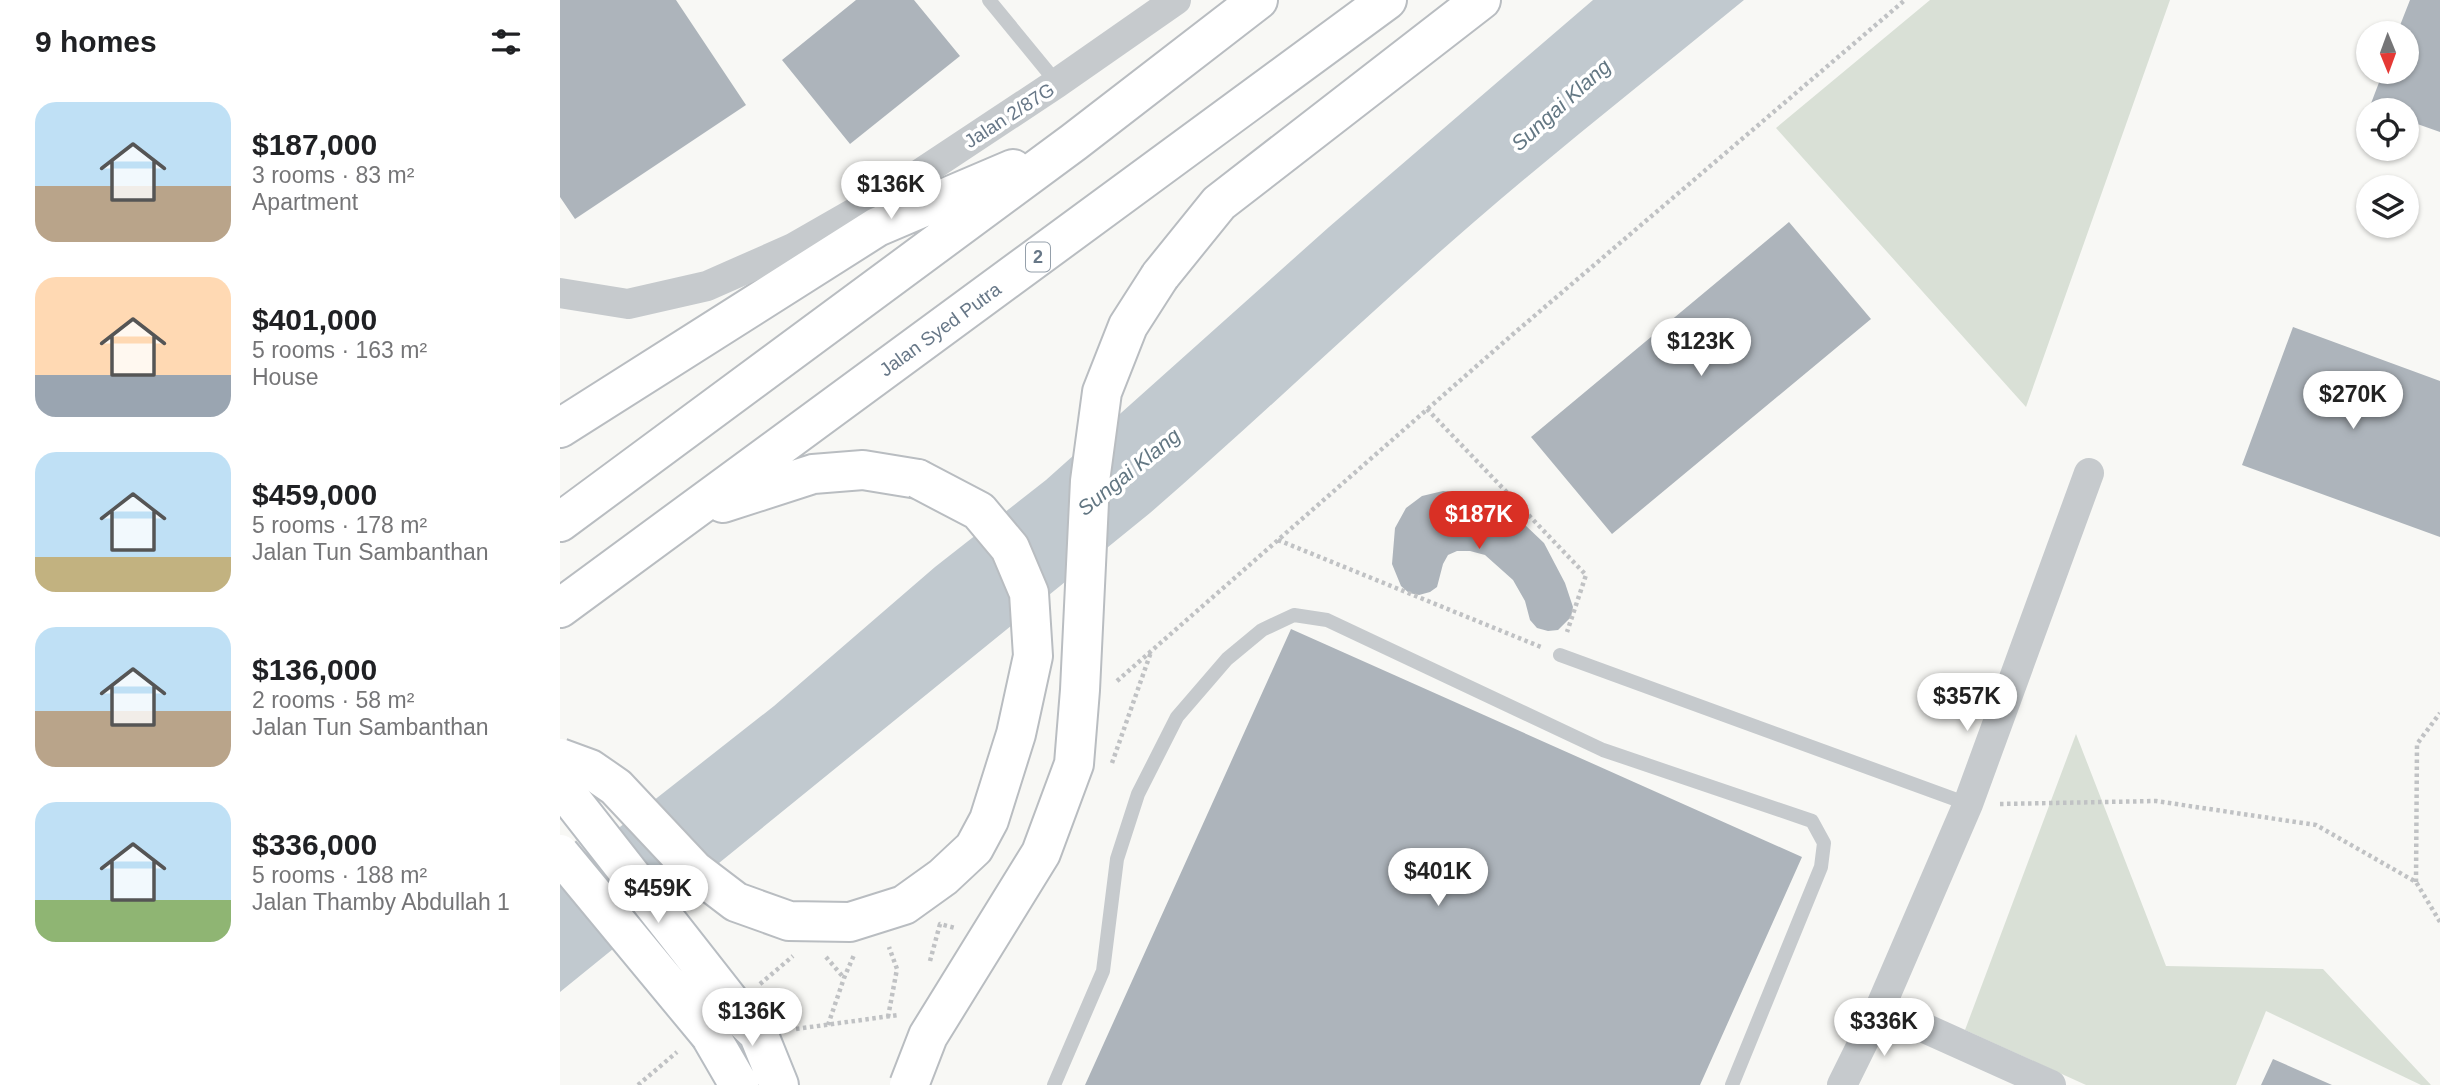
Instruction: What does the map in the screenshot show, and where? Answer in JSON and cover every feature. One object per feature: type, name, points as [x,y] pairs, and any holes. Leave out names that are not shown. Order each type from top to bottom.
[{"type":"main road","points":[[560,522],[1074,142],[1258,0]]},
{"type":"main road","name":"Jalan Syed Putra","points":[[560,608],[1387,0]]},
{"type":"main road","points":[[909,1085],[928,1036],[1041,853],[1074,764],[1090,481],[1102,392],[1128,326],[1160,276],[1219,203],[1481,0]]},
{"type":"main road","points":[[560,428],[877,227],[1074,142]]},
{"type":"main road","points":[[560,494],[833,320]]},
{"type":"main road","points":[[560,758],[590,769],[616,787],[694,870],[736,902],[789,921],[850,922],[904,905],[943,877],[974,848],[989,820],[1016,734],[1033,656],[1029,593],[1010,548],[979,511],[918,479],[863,470],[813,474],[689,514]]},
{"type":"main road","points":[[560,785],[748,1006],[779,1085]]},
{"type":"main road","points":[[560,854],[695,1043],[739,1085]]},
{"type":"street","name":"Jalan 2/87G","points":[[560,293],[628,304],[707,286],[793,248],[903,185],[1177,0]]},
{"type":"street","points":[[1842,1085],[1881,1008],[1968,804],[2089,473]]},
{"type":"street","points":[[1881,1008],[2051,1085]]},
{"type":"lane","points":[[989,0],[1057,83]]},
{"type":"lane","points":[[1055,1085],[1102,971],[1116,859],[1144,783],[1177,717],[1227,659],[1262,630],[1294,615],[1327,620],[1603,750],[1812,821],[1824,843],[1821,867],[1732,1085]]},
{"type":"lane","points":[[1560,655],[1968,804]]},
{"type":"path","points":[[1107,690],[1427,409],[1905,0]]},
{"type":"path","points":[[1278,540],[1560,655],[1586,575],[1427,409]]},
{"type":"path","points":[[2416,882],[2417,744],[2440,713]]},
{"type":"path","points":[[1968,804],[2156,801],[2316,825],[2416,882],[2440,922]]},
{"type":"path","points":[[882,945],[889,947],[897,969],[888,1017]]},
{"type":"path","points":[[748,1006],[802,949]]},
{"type":"path","points":[[828,1025],[857,949]]},
{"type":"path","points":[[833,965],[844,978]]},
{"type":"path","points":[[638,1085],[695,1043]]},
{"type":"shaded area","points":[[1930,0],[2170,0],[2026,407],[1776,128]]},
{"type":"shaded area","points":[[2076,734],[2166,966],[2323,969],[2431,1085],[2421,1085],[2266,1011],[2236,1085],[2086,1085],[1965,1030]]},
{"type":"water","name":"Sungai Klang","points":[[1593,0],[1744,0],[1474,222],[1150,513],[560,992],[560,874],[774,706],[935,567],[1046,480],[1329,227]]},
{"type":"building","points":[[560,0],[676,0],[746,105],[575,219],[560,197]]},
{"type":"building","points":[[856,0],[914,0],[960,56],[850,144],[782,60]]},
{"type":"building","points":[[2410,0],[2440,0],[2440,132],[2419,125],[2419,98],[2373,98],[2378,84],[2419,84],[2419,21],[2402,21]]},
{"type":"building","points":[[1789,222],[1871,319],[1612,534],[1531,437]]},
{"type":"building","points":[[2293,327],[2440,381],[2440,537],[2242,465]]},
{"type":"building","points":[[1443,491],[1469,493],[1495,503],[1522,522],[1544,543],[1565,583],[1573,607],[1571,617],[1558,630],[1537,628],[1530,620],[1525,601],[1513,580],[1485,555],[1457,551],[1448,555],[1437,587],[1430,592],[1419,595],[1409,593],[1401,586],[1392,564],[1395,528],[1406,508],[1422,496]]},
{"type":"building","points":[[1291,629],[1802,857],[1700,1085],[1085,1085]]},
{"type":"building","points":[[2273,1059],[2332,1085],[2261,1085]]}]
